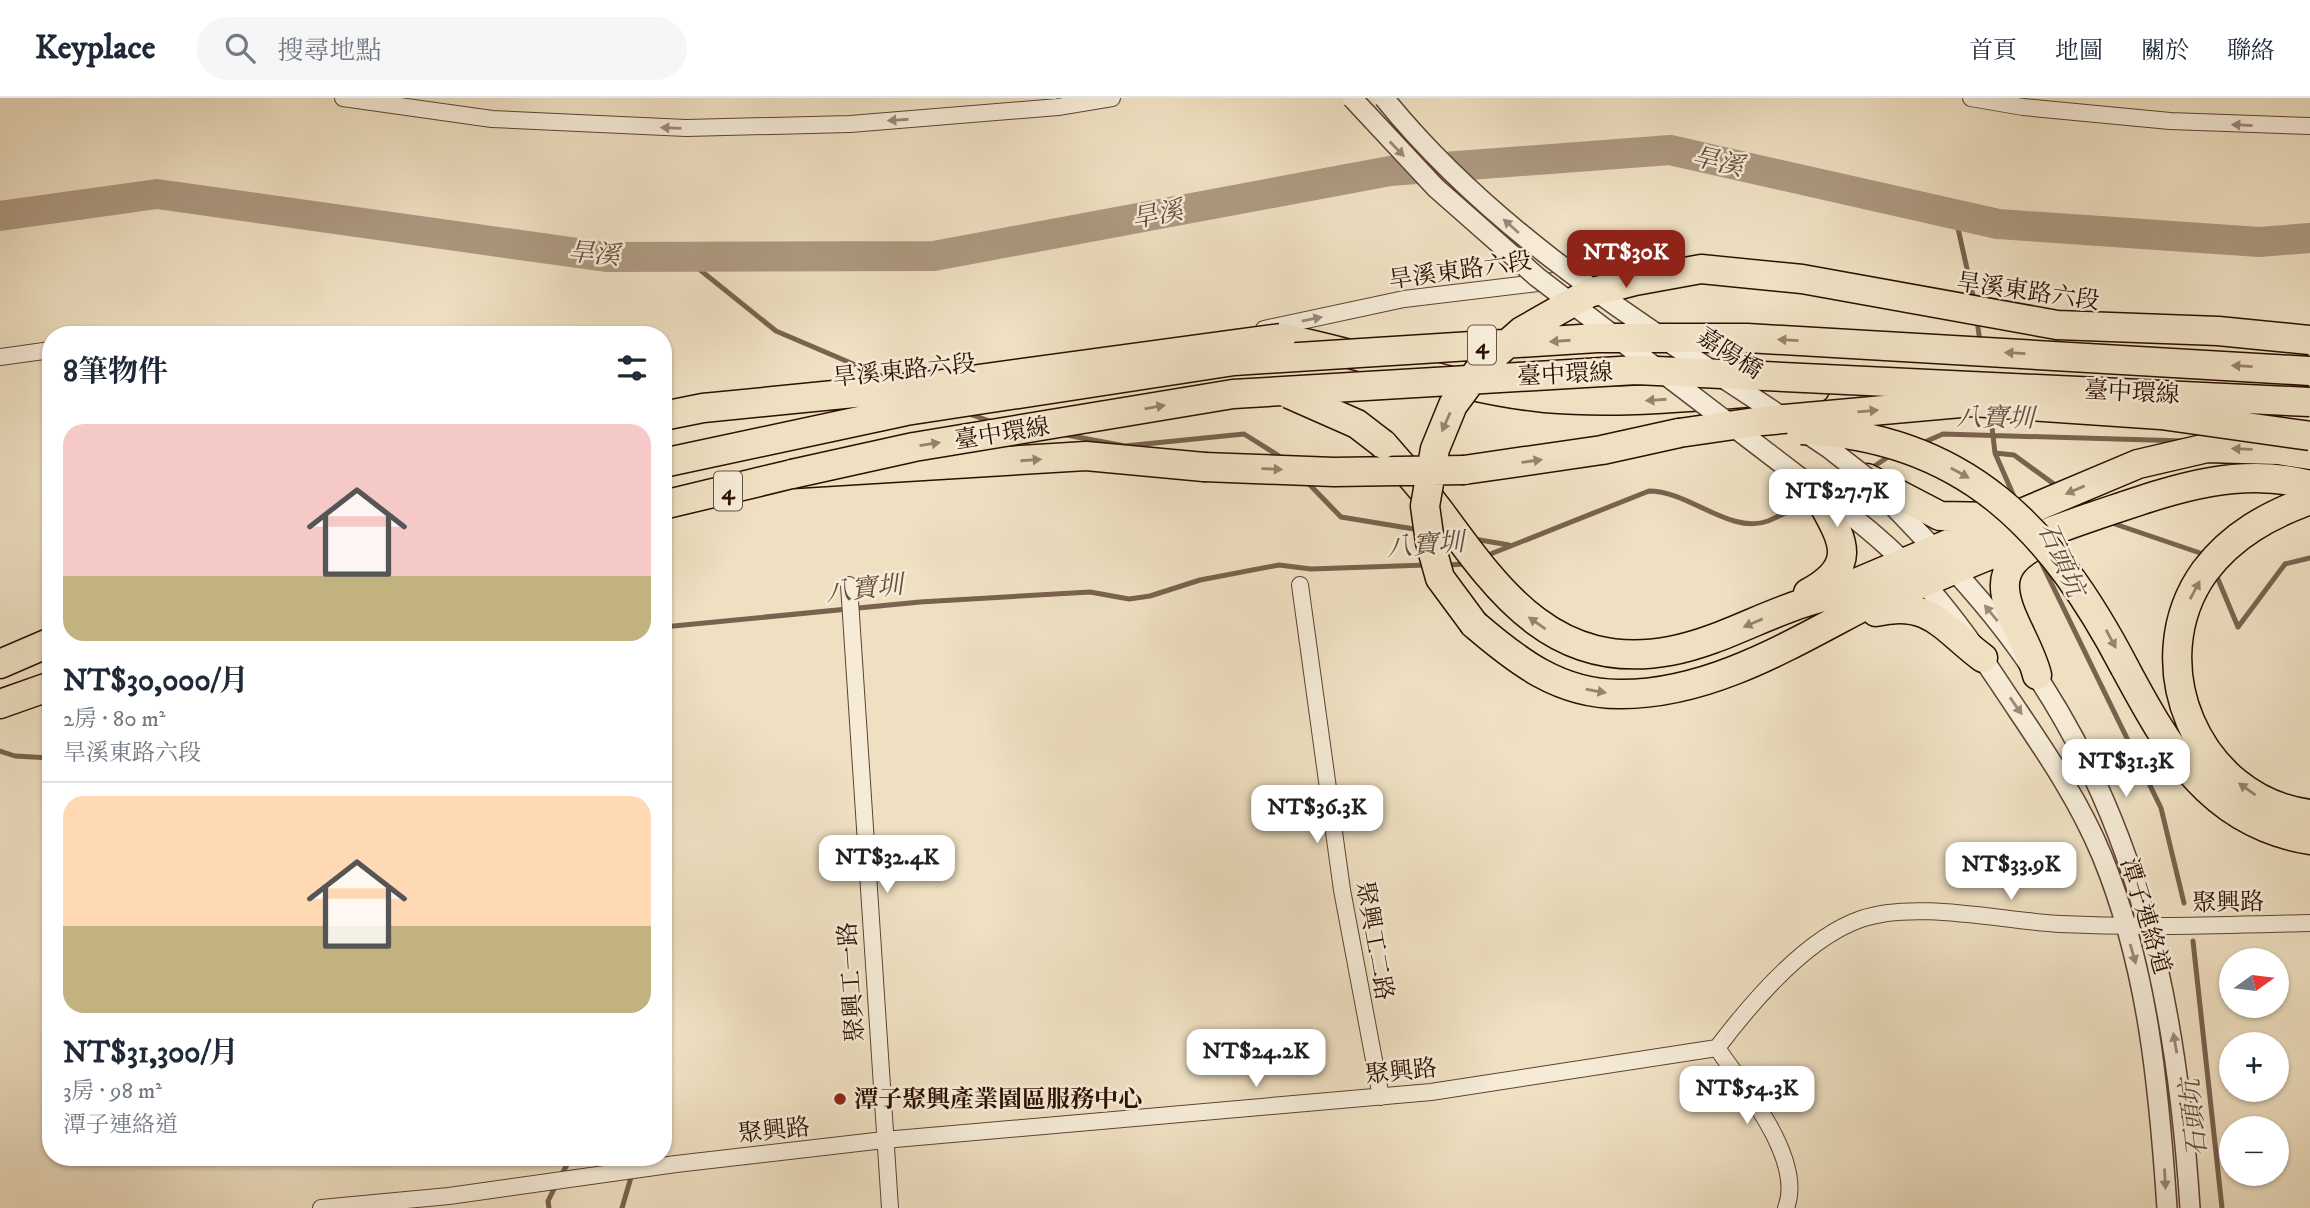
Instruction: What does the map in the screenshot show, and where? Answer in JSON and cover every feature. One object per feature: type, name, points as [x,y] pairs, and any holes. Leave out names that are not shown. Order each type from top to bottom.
[{"type":"highway","points":[[1916,572],[1840,621],[1713,679],[1618,695],[1588,690],[1554,680],[1521,664],[1474,624],[1440,578],[1430,542],[1425,506],[1435,449],[1453,405],[1481,367],[1522,331],[1589,293],[1635,281],[1701,270],[1802,279],[2057,325],[2218,331],[2310,340]]},
{"type":"highway","points":[[672,414],[703,408],[827,398],[1282,338],[1359,355],[1455,384],[1544,398],[1650,401],[1790,390],[1986,388],[2241,405],[2310,418]]},
{"type":"highway","name":"臺中環線","points":[[672,461],[906,411],[1234,361],[1597,338],[1747,338],[2310,371]]},
{"type":"highway","points":[[1050,369],[1296,395],[1357,424],[1383,444],[1504,595],[1528,617],[1565,639],[1609,653],[1669,651],[1717,638],[1793,605],[1916,572],[1946,559],[2073,523],[2192,483],[2237,478],[2310,485]]},
{"type":"highway","name":"臺中環線","points":[[672,503],[914,447],[1233,394],[1636,370],[2310,402]]},
{"type":"highway","points":[[792,474],[1086,456],[1204,467],[1334,472],[1464,470],[1602,450],[1679,433],[1762,421],[1972,402],[2161,415],[2310,436]]},
{"type":"highway","points":[[1679,433],[1773,429],[1870,438],[1922,453],[1985,488],[2027,525],[2061,564],[2104,627],[2150,714],[2189,771],[2248,822],[2264,829],[2310,840]]},
{"type":"highway","points":[[1946,559],[2014,516],[2138,464],[2207,449],[2278,450],[2310,455]]},
{"type":"highway","points":[[1867,478],[1940,516],[2014,516]]},
{"type":"highway","points":[[1793,605],[1830,579],[1842,554],[1841,538],[1815,489]]},
{"type":"highway","points":[[2310,499],[2261,520],[2224,549],[2204,572],[2189,601],[2179,630],[2176,665],[2185,713],[2212,760],[2257,796],[2310,814]]},
{"type":"highway","points":[[2037,675],[2032,656],[2007,606],[2003,587],[2005,577],[2020,556],[2064,533],[2073,523]]},
{"type":"highway","points":[[1840,621],[1899,607],[1911,608],[1930,615],[1983,658]]},
{"type":"highway","points":[[0,664],[42,646]]},
{"type":"highway","points":[[0,672],[42,657]]},
{"type":"highway","points":[[0,705],[42,689]]},
{"type":"street","points":[[343,98],[492,119],[686,128],[864,123],[1058,107],[1112,98]]},
{"type":"street","points":[[1352,98],[1436,188],[1527,269],[1815,489]]},
{"type":"street","name":"嘉陽橋","points":[[1384,98],[1436,155],[1542,253],[1583,285],[1830,449],[1867,478]]},
{"type":"street","points":[[1971,98],[2023,107],[2170,121],[2310,126]]},
{"type":"street","name":"旱溪東路六段","points":[[672,407],[779,406],[959,390],[1404,299],[1572,277],[1690,267],[1821,279],[2052,322],[2310,329]]},
{"type":"street","points":[[0,357],[42,351]]},
{"type":"street","name":"潭子連絡道","points":[[1867,478],[1946,559],[2037,675],[2102,794],[2131,864],[2149,925],[2177,1056],[2190,1208]]},
{"type":"street","name":"潭子連絡道","points":[[1815,489],[1863,523],[1916,572],[1983,658],[2068,786],[2102,855],[2140,977],[2151,1034],[2161,1112],[2167,1208]]},
{"type":"street","name":"聚興工一路","points":[[849,585],[890,1208]]},
{"type":"street","name":"聚興工二路","points":[[1300,585],[1342,890],[1381,1097]]},
{"type":"street","name":"聚興路","points":[[672,1165],[884,1140],[1381,1097],[1717,1048],[1755,998],[1802,957],[1839,929],[1875,914],[1907,910],[2064,924],[2310,923]]},
{"type":"street","points":[[1717,1048],[1758,1108],[1779,1147],[1790,1175],[1791,1189],[1786,1208]]},
{"type":"street","name":"聚興路","points":[[321,1208],[449,1196],[662,1166]]},
{"type":"waterway","name":"旱溪","points":[[0,216],[157,194],[606,257],[934,256],[1390,171],[1670,150],[1998,224],[2259,242],[2310,238]]},
{"type":"waterway","name":"石頭坑","points":[[1955,215],[1974,300]]},
{"type":"waterway","points":[[684,257],[776,331],[886,378]]},
{"type":"waterway","name":"石頭坑","points":[[1977,320],[1980,342]]},
{"type":"waterway","name":"石頭坑","points":[[1990,410],[1995,453],[2016,501]]},
{"type":"waterway","points":[[966,413],[993,422]]},
{"type":"waterway","points":[[1061,434],[1125,446],[1244,434],[1284,459]]},
{"type":"waterway","name":"八寶圳","points":[[1920,444],[1943,434],[2185,441]]},
{"type":"waterway","points":[[1995,453],[2014,455],[2058,487]]},
{"type":"waterway","name":"八寶圳","points":[[1870,469],[1891,455]]},
{"type":"waterway","name":"八寶圳","points":[[1828,494],[1859,476]]},
{"type":"waterway","points":[[1306,481],[1341,517],[1420,530]]},
{"type":"waterway","name":"八寶圳","points":[[1483,557],[1649,491],[1679,498],[1724,518],[1754,524],[1774,519],[1812,499]]},
{"type":"waterway","points":[[2109,522],[2206,555]]},
{"type":"waterway","points":[[1474,539],[1509,545]]},
{"type":"waterway","points":[[2215,572],[2238,627],[2285,564],[2310,558]]},
{"type":"waterway","name":"石頭坑","points":[[2041,562],[2161,808],[2184,903]]},
{"type":"waterway","name":"八寶圳","points":[[1446,565],[1468,564]]},
{"type":"waterway","name":"八寶圳","points":[[672,626],[920,602],[1090,592],[1129,599],[1150,596],[1200,580],[1279,565],[1311,569],[1426,565]]},
{"type":"waterway","points":[[0,751],[15,756],[42,758]]},
{"type":"waterway","name":"石頭坑","points":[[2193,941],[2222,1208]]},
{"type":"waterway","points":[[561,1176],[566,1166]]},
{"type":"waterway","name":"八寶圳","points":[[622,1208],[634,1166]]},
{"type":"waterway","points":[[549,1208],[548,1201],[556,1185]]},
{"type":"place","name":"潭子聚興產業園區服務中心","points":[[840,1099]]}]
